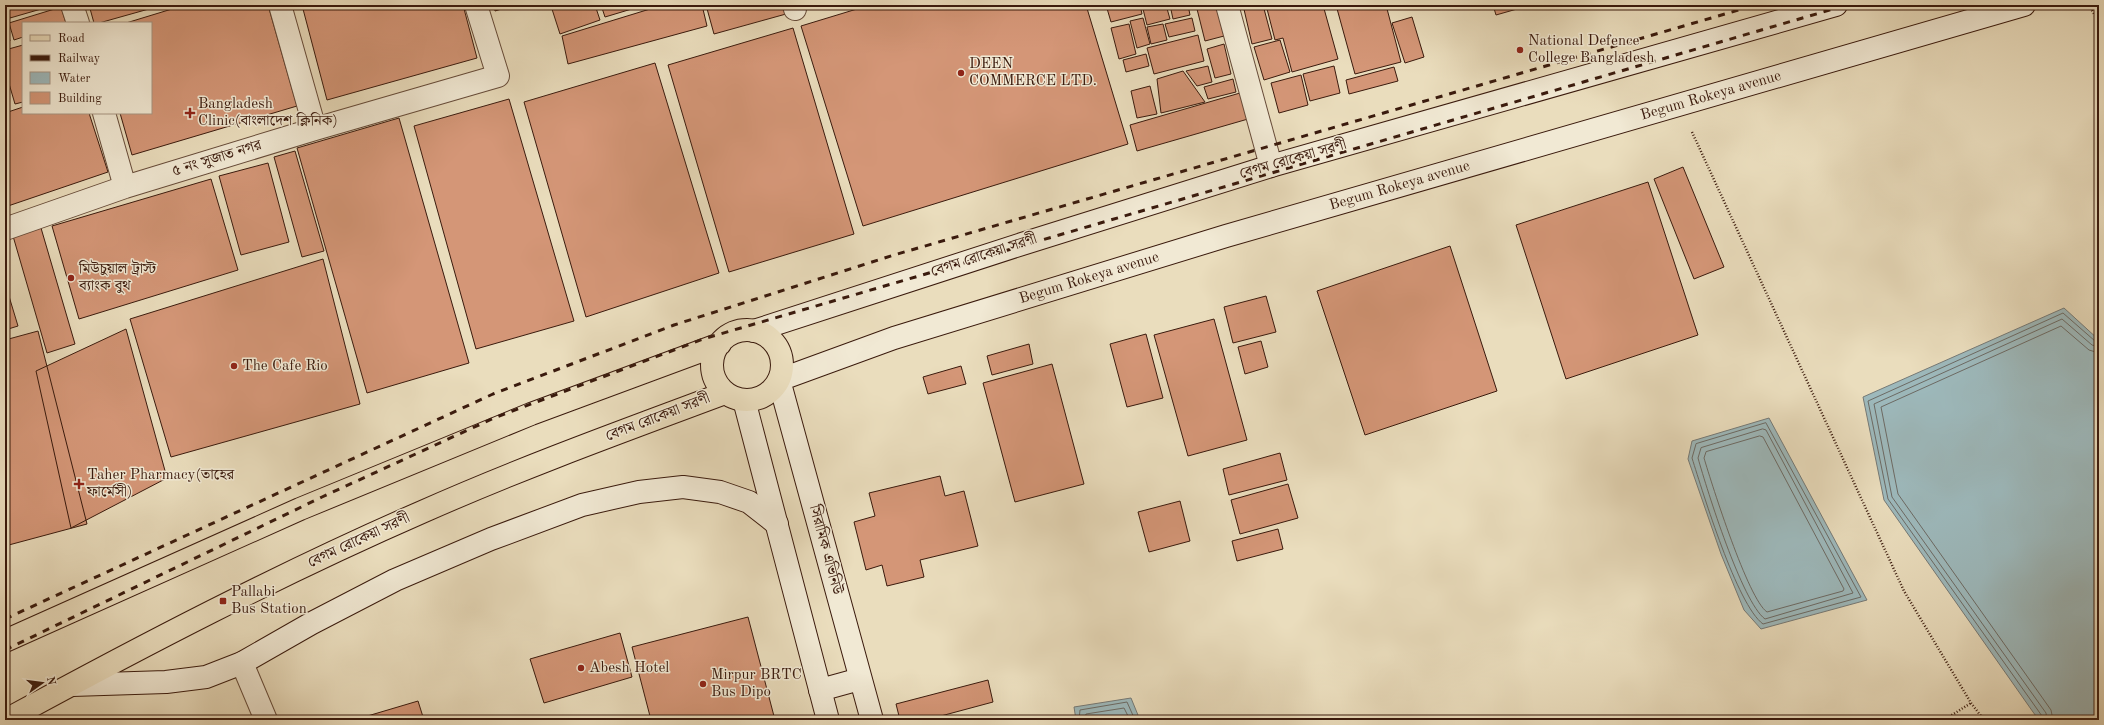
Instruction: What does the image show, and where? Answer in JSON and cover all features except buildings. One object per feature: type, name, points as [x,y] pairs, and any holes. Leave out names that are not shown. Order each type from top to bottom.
[{"type":"main road","points":[[72,5],[78,22]]},
{"type":"main road","points":[[280,5],[315,129]]},
{"type":"main road","name":"৫ নং সুজাত নগর","points":[[5,229],[125,187],[315,129],[498,76],[476,5]]},
{"type":"main road","points":[[1227,5],[1270,166]]},
{"type":"main road","name":"বেগম রোকেয়া সরণী","points":[[754,331],[1022,244],[1270,166],[1836,5]]},
{"type":"main road","name":"Begum Rokeya avenue","points":[[779,380],[894,338],[1226,236],[2024,5]]},
{"type":"main road","points":[[104,114],[125,187]]},
{"type":"main road","points":[[754,331],[764,335],[772,341],[778,350],[781,360],[779,380],[773,389],[755,399],[735,397],[718,385],[713,375],[712,364],[714,353],[720,344],[735,332],[754,331]]},
{"type":"main road","points":[[5,641],[315,503],[531,414],[720,344]]},
{"type":"main road","name":"সিরামিক এভিনিউ","points":[[779,380],[872,720]]},
{"type":"main road","points":[[735,397],[777,524],[828,720]]},
{"type":"main road","name":"বেগম রোকেয়া সরণী","points":[[7,713],[72,685],[253,590],[422,512],[546,460],[735,397]]},
{"type":"main road","points":[[72,685],[166,682],[206,677],[242,663],[312,623],[395,580],[491,539],[582,505],[639,492],[684,487],[720,492],[749,502],[777,524]]},
{"type":"main road","points":[[242,663],[266,720]]},
{"type":"main road","points":[[820,690],[860,679]]},
{"type":"path","points":[[2089,5],[2099,23]]},
{"type":"path","points":[[1679,104],[1904,591],[1971,703],[1984,720]]},
{"type":"path","points":[[1944,720],[1971,703]]},
{"type":"water","points":[[2064,308],[2099,340],[2099,720],[2039,720],[2033,712],[1884,500],[1863,397]]},
{"type":"water","points":[[1769,418],[1867,600],[1761,629],[1744,610],[1721,554],[1688,459],[1692,441]]},
{"type":"water","points":[[1131,698],[1140,720],[1076,720],[1074,707]]},
{"type":"railway","points":[[5,619],[493,394],[674,325],[894,255],[1756,5]]},
{"type":"railway","points":[[5,650],[322,497],[494,418],[703,339],[1847,5]]},
{"type":"place","name":"National Defence College Bangladesh","points":[[1520,50]]},
{"type":"place","name":"DEEN COMMERCE LTD.","points":[[961,73]]},
{"type":"place","name":"Bangladesh Clinic(বাংলাদেশ ক্লিনিক)","points":[[190,113]]},
{"type":"place","name":"মিউচুয়াল ট্রাস্ট ব্যাংক বুথ","points":[[71,278]]},
{"type":"place","name":"The Cafe Rio","points":[[234,366]]},
{"type":"place","name":"Taher Pharmacy(তাহের ফার্মেসী)","points":[[79,484]]},
{"type":"place","name":"Pallabi Bus Station","points":[[223,601]]},
{"type":"place","name":"Abesh Hotel","points":[[581,668]]},
{"type":"place","name":"Mirpur BRTC Bus Dipo","points":[[703,684]]}]
